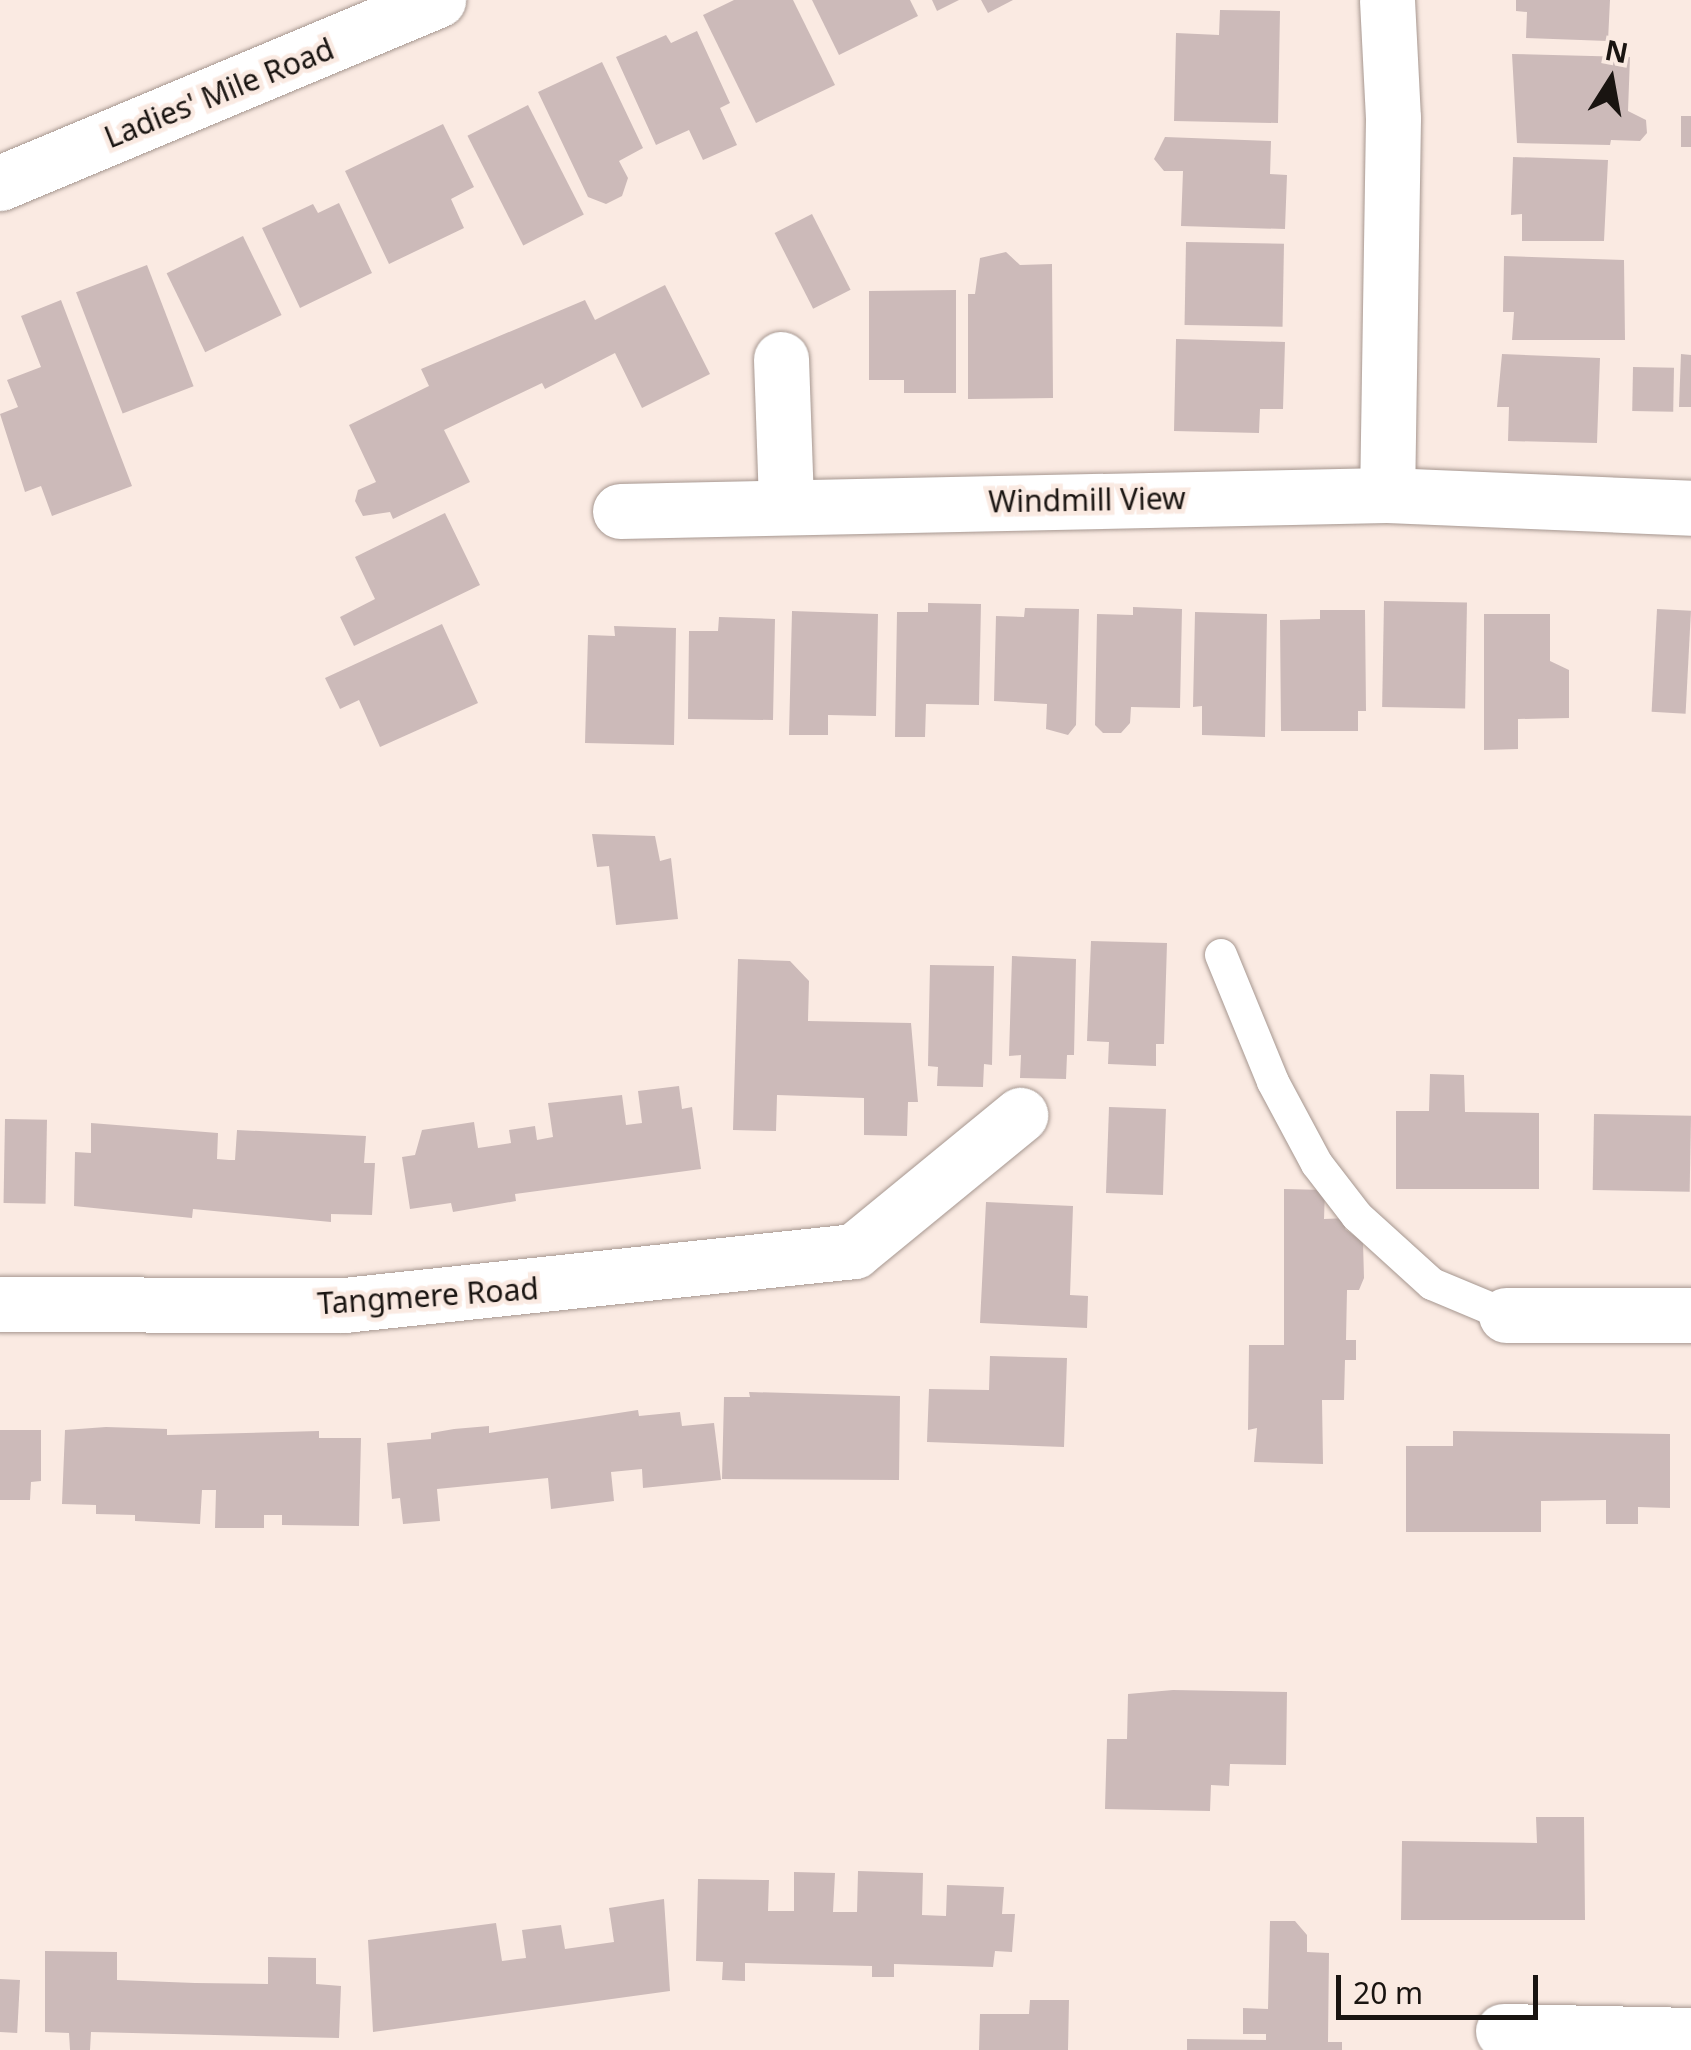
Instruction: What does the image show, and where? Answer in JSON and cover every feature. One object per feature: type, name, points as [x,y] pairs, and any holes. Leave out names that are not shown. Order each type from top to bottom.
[{"type":"street","name":"Ladies' Mile Road","points":[[0,183],[438,0]]},
{"type":"street","points":[[1387,0],[1393,118],[1388,495]]},
{"type":"street","points":[[780,359],[786,504]]},
{"type":"street","name":"Windmill View","points":[[620,511],[786,504],[1388,495],[1691,508]]},
{"type":"street","name":"Tangmere Road","points":[[0,1304],[344,1305],[854,1251],[1020,1115]]},
{"type":"street","points":[[1506,1314],[1691,1315]]},
{"type":"street","points":[[1503,2031],[1691,2035]]},
{"type":"lane","points":[[1222,955],[1273,1082],[1317,1164],[1357,1216],[1432,1284],[1506,1314]]},
{"type":"building","points":[[734,0],[793,0],[835,85],[756,123],[703,15]]},
{"type":"building","points":[[812,0],[910,0],[918,16],[839,55]]},
{"type":"building","points":[[932,0],[959,0],[937,11]]},
{"type":"building","points":[[981,0],[1013,0],[988,13]]},
{"type":"building","points":[[1516,0],[1610,0],[1608,41],[1526,38],[1527,12],[1516,11]]},
{"type":"building","points":[[1220,10],[1280,11],[1278,123],[1174,121],[1176,33],[1219,35]]},
{"type":"building","points":[[697,31],[730,103],[720,108],[737,145],[703,160],[689,130],[656,145],[616,57],[666,35],[671,43]]},
{"type":"building","points":[[1512,54],[1630,57],[1628,111],[1646,120],[1647,133],[1640,141],[1611,140],[1610,145],[1517,143]]},
{"type":"building","points":[[602,62],[643,148],[619,161],[628,178],[622,196],[606,204],[588,197],[538,92]]},
{"type":"building","points":[[528,105],[584,215],[523,245],[467,136]]},
{"type":"building","points":[[1681,116],[1691,116],[1691,147],[1681,147]]},
{"type":"building","points":[[443,124],[474,187],[451,199],[464,228],[389,264],[345,171]]},
{"type":"building","points":[[1165,137],[1271,141],[1270,174],[1287,175],[1285,229],[1181,226],[1183,171],[1164,171],[1154,159]]},
{"type":"building","points":[[1513,157],[1608,160],[1604,241],[1522,241],[1522,214],[1511,215]]},
{"type":"building","points":[[339,203],[372,273],[300,308],[262,228],[313,204],[318,213]]},
{"type":"building","points":[[812,214],[851,290],[813,309],[775,233]]},
{"type":"building","points":[[243,236],[282,315],[205,352],[167,273]]},
{"type":"building","points":[[1186,242],[1284,244],[1283,327],[1185,325]]},
{"type":"building","points":[[1006,252],[1020,265],[1052,264],[1053,398],[968,399],[968,294],[975,294],[980,258]]},
{"type":"building","points":[[1504,256],[1624,260],[1625,340],[1512,340],[1514,312],[1503,312]]},
{"type":"building","points":[[147,265],[194,386],[123,414],[76,292]]},
{"type":"building","points":[[665,285],[710,374],[642,408],[615,353],[545,389],[542,383],[444,430],[470,482],[393,519],[390,512],[363,516],[355,501],[358,490],[376,482],[349,425],[429,386],[421,369],[585,300],[595,320]]},
{"type":"building","points":[[956,290],[956,393],[904,393],[904,380],[869,380],[869,291]]},
{"type":"building","points":[[61,300],[132,486],[52,516],[41,486],[25,492],[0,414],[18,407],[7,380],[41,367],[21,316]]},
{"type":"building","points":[[1176,339],[1285,342],[1283,409],[1260,409],[1259,433],[1174,431]]},
{"type":"building","points":[[1502,354],[1600,358],[1597,443],[1508,441],[1509,407],[1497,407]]},
{"type":"building","points":[[1681,354],[1691,355],[1691,407],[1679,407]]},
{"type":"building","points":[[1633,367],[1674,368],[1673,412],[1632,411]]},
{"type":"building","points":[[445,513],[480,585],[354,646],[340,617],[375,599],[355,557]]},
{"type":"building","points":[[1384,601],[1467,602],[1465,708],[1382,707]]},
{"type":"building","points":[[928,603],[981,604],[979,705],[926,704],[925,737],[895,737],[897,612],[928,612]]},
{"type":"building","points":[[1133,607],[1182,609],[1180,708],[1131,707],[1130,723],[1121,733],[1103,733],[1095,725],[1097,614],[1133,615]]},
{"type":"building","points":[[1025,608],[1079,609],[1076,725],[1068,735],[1046,729],[1047,704],[994,701],[996,616],[1024,617]]},
{"type":"building","points":[[1657,609],[1691,611],[1686,714],[1652,712]]},
{"type":"building","points":[[1320,610],[1365,610],[1366,711],[1358,711],[1358,731],[1281,731],[1280,620],[1320,619]]},
{"type":"building","points":[[792,611],[878,614],[876,716],[828,715],[828,735],[789,735]]},
{"type":"building","points":[[1195,612],[1267,614],[1265,737],[1202,735],[1202,706],[1193,707]]},
{"type":"building","points":[[1484,614],[1550,614],[1550,661],[1569,670],[1569,718],[1518,719],[1518,749],[1484,750]]},
{"type":"building","points":[[719,617],[775,619],[773,720],[688,719],[689,631],[718,631]]},
{"type":"building","points":[[442,624],[478,703],[380,747],[359,700],[340,709],[325,678]]},
{"type":"building","points":[[614,626],[676,628],[674,745],[585,743],[588,635],[615,636]]},
{"type":"building","points":[[592,834],[655,836],[660,861],[671,858],[678,919],[616,925],[609,866],[597,867]]},
{"type":"building","points":[[1091,941],[1167,943],[1164,1044],[1156,1044],[1156,1066],[1108,1064],[1109,1042],[1087,1041]]},
{"type":"building","points":[[1012,956],[1076,959],[1074,1055],[1067,1055],[1066,1079],[1020,1078],[1021,1055],[1009,1056]]},
{"type":"building","points":[[738,959],[790,961],[809,981],[808,1021],[911,1023],[918,1102],[908,1102],[907,1136],[864,1135],[864,1098],[777,1095],[776,1131],[733,1130]]},
{"type":"building","points":[[930,965],[994,966],[992,1065],[984,1064],[983,1087],[937,1086],[938,1067],[928,1066]]},
{"type":"building","points":[[1430,1074],[1464,1075],[1465,1112],[1539,1113],[1539,1189],[1396,1189],[1396,1111],[1429,1111]]},
{"type":"building","points":[[679,1086],[682,1109],[692,1107],[701,1169],[515,1194],[516,1201],[453,1212],[451,1203],[410,1209],[402,1157],[415,1155],[422,1130],[474,1122],[478,1148],[511,1143],[509,1130],[535,1126],[537,1140],[553,1137],[548,1103],[622,1095],[626,1125],[642,1123],[638,1091]]},
{"type":"building","points":[[1109,1107],[1166,1109],[1163,1195],[1106,1193]]},
{"type":"building","points":[[1594,1114],[1691,1116],[1690,1192],[1593,1190]]},
{"type":"building","points":[[5,1119],[47,1120],[46,1204],[4,1203]]},
{"type":"building","points":[[91,1123],[218,1133],[217,1159],[229,1160],[235,1160],[237,1130],[366,1136],[364,1163],[375,1163],[372,1215],[331,1214],[331,1222],[193,1209],[192,1218],[74,1206],[75,1152],[91,1153]]},
{"type":"building","points":[[1284,1189],[1325,1190],[1324,1219],[1347,1218],[1345,1229],[1363,1242],[1364,1278],[1359,1290],[1347,1290],[1346,1340],[1356,1340],[1356,1360],[1345,1360],[1344,1400],[1322,1400],[1323,1464],[1254,1462],[1257,1428],[1248,1430],[1249,1345],[1284,1345]]},
{"type":"building","points":[[986,1202],[1073,1206],[1070,1295],[1088,1296],[1087,1328],[980,1323]]},
{"type":"building","points":[[990,1356],[1067,1358],[1064,1447],[927,1442],[929,1389],[989,1390]]},
{"type":"building","points":[[749,1392],[900,1396],[899,1480],[722,1479],[724,1397],[750,1397]]},
{"type":"building","points":[[638,1410],[639,1416],[680,1412],[682,1426],[714,1423],[721,1480],[643,1488],[642,1469],[611,1472],[614,1501],[551,1509],[548,1478],[437,1489],[440,1521],[403,1524],[400,1498],[392,1499],[387,1443],[431,1439],[431,1433],[454,1429],[489,1426],[489,1433]]},
{"type":"building","points":[[167,1429],[167,1435],[319,1431],[319,1438],[361,1438],[359,1526],[282,1525],[282,1515],[264,1515],[264,1528],[215,1528],[216,1490],[202,1490],[200,1524],[135,1521],[135,1515],[96,1514],[96,1505],[62,1504],[65,1430]]},
{"type":"building","points":[[0,1430],[41,1430],[41,1481],[31,1482],[30,1500],[0,1500]]},
{"type":"building","points":[[1453,1431],[1670,1434],[1670,1508],[1638,1507],[1638,1524],[1606,1524],[1606,1500],[1541,1501],[1541,1532],[1406,1532],[1406,1446],[1453,1446]]},
{"type":"building","points":[[1173,1690],[1287,1692],[1286,1765],[1230,1764],[1229,1786],[1211,1785],[1210,1811],[1105,1809],[1107,1739],[1127,1739],[1128,1694]]},
{"type":"building","points":[[1536,1817],[1584,1817],[1585,1920],[1401,1920],[1402,1841],[1537,1843]]},
{"type":"building","points":[[858,1871],[923,1873],[922,1915],[946,1916],[947,1885],[1004,1887],[1002,1914],[1015,1914],[1012,1952],[995,1951],[993,1967],[894,1964],[894,1977],[872,1977],[872,1966],[745,1963],[745,1981],[722,1980],[723,1962],[696,1961],[698,1879],[769,1880],[768,1911],[794,1911],[794,1872],[835,1873],[833,1912],[857,1912]]},
{"type":"building","points":[[664,1899],[670,1991],[373,2032],[368,1940],[496,1923],[502,1961],[526,1958],[522,1930],[561,1925],[565,1949],[614,1942],[609,1908]]},
{"type":"building","points":[[1270,1921],[1295,1921],[1307,1935],[1307,1952],[1329,1953],[1328,2042],[1342,2042],[1342,2050],[1187,2050],[1187,2039],[1266,2040],[1266,2034],[1243,2034],[1243,2008],[1268,2009]]},
{"type":"building","points":[[45,1951],[117,1952],[117,1980],[195,1983],[268,1984],[268,1957],[316,1958],[316,1984],[341,1986],[339,2038],[91,2032],[90,2050],[70,2050],[69,2033],[45,2032]]},
{"type":"building","points":[[0,1979],[20,1980],[17,2033],[0,2032]]},
{"type":"building","points":[[1030,2000],[1069,2000],[1068,2050],[979,2050],[980,2014],[1029,2014]]}]
